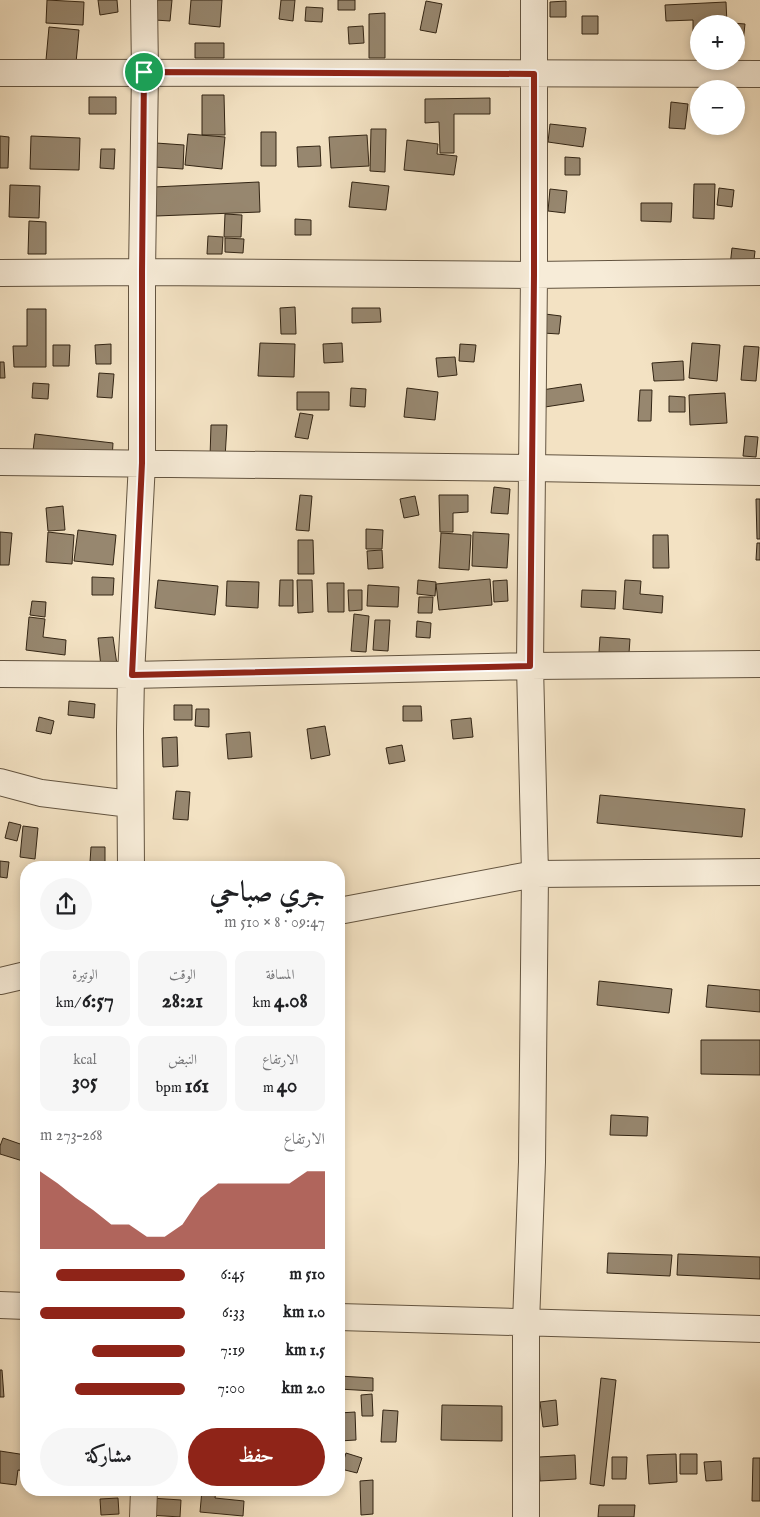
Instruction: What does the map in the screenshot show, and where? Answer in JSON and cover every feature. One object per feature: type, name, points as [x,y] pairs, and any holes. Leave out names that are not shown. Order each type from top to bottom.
[{"type":"street","points":[[131,861],[132,675],[142,463],[144,0]]},
{"type":"street","points":[[526,1517],[526,1322],[532,1162],[535,874],[530,666],[534,275],[534,0]]},
{"type":"street","points":[[0,73],[760,74]]},
{"type":"street","points":[[0,273],[142,272],[534,275],[760,272]]},
{"type":"street","points":[[0,462],[760,472]]},
{"type":"street","points":[[0,674],[132,675],[530,666],[760,664]]},
{"type":"street","points":[[0,782],[41,793],[130,804]]},
{"type":"street","points":[[345,911],[535,874],[760,872]]},
{"type":"street","points":[[0,981],[20,976]]},
{"type":"street","points":[[0,1305],[20,1306]]},
{"type":"street","points":[[345,1318],[760,1329]]},
{"type":"street","points":[[143,1517],[144,1496]]},
{"type":"building","points":[[47,0],[84,2],[83,25],[46,23]]},
{"type":"building","points":[[98,0],[117,0],[118,12],[100,15]]},
{"type":"building","points":[[157,0],[172,0],[170,21],[155,20]]},
{"type":"building","points":[[191,0],[222,0],[220,27],[189,24]]},
{"type":"building","points":[[281,0],[295,0],[293,21],[279,19]]},
{"type":"building","points":[[338,0],[355,0],[355,10],[338,10]]},
{"type":"building","points":[[426,1],[442,4],[436,33],[420,30]]},
{"type":"building","points":[[566,1],[566,17],[550,17],[550,2]]},
{"type":"building","points":[[726,2],[727,15],[690,15],[690,20],[666,21],[665,5]]},
{"type":"building","points":[[306,7],[323,8],[322,22],[305,21]]},
{"type":"building","points":[[385,13],[385,58],[369,58],[369,14]]},
{"type":"building","points":[[582,16],[598,16],[598,34],[582,34]]},
{"type":"building","points":[[363,26],[364,43],[349,44],[348,27]]},
{"type":"building","points":[[49,27],[79,30],[76,63],[46,60]]},
{"type":"building","points":[[195,43],[224,43],[224,58],[195,58]]},
{"type":"building","points":[[202,95],[224,95],[225,135],[202,135]]},
{"type":"building","points":[[89,97],[116,97],[116,114],[89,114]]},
{"type":"building","points":[[490,98],[490,114],[454,114],[454,153],[440,153],[439,122],[425,123],[425,99]]},
{"type":"building","points":[[671,102],[688,104],[685,129],[669,128]]},
{"type":"building","points":[[550,124],[586,128],[583,147],[548,142]]},
{"type":"building","points":[[371,129],[386,129],[385,172],[370,171]]},
{"type":"building","points":[[261,132],[276,132],[276,166],[261,166]]},
{"type":"building","points":[[188,134],[225,137],[222,169],[185,165]]},
{"type":"building","points":[[367,135],[369,166],[331,168],[329,137]]},
{"type":"building","points":[[0,136],[9,137],[8,168],[0,168]]},
{"type":"building","points":[[31,136],[80,138],[79,170],[30,169]]},
{"type":"building","points":[[407,140],[438,144],[437,154],[457,156],[454,175],[404,170]]},
{"type":"building","points":[[156,143],[184,145],[183,169],[154,167]]},
{"type":"building","points":[[320,146],[321,166],[298,167],[297,147]]},
{"type":"building","points":[[101,149],[115,149],[114,169],[100,168]]},
{"type":"building","points":[[565,157],[580,158],[580,175],[565,175]]},
{"type":"building","points":[[259,182],[260,212],[156,216],[154,187]]},
{"type":"building","points":[[352,182],[389,186],[386,210],[349,207]]},
{"type":"building","points":[[694,184],[715,184],[714,219],[693,218]]},
{"type":"building","points":[[10,185],[40,186],[39,218],[9,217]]},
{"type":"building","points":[[719,188],[734,190],[732,207],[717,205]]},
{"type":"building","points":[[550,189],[567,191],[565,213],[548,211]]},
{"type":"building","points":[[641,203],[672,203],[671,222],[641,221]]},
{"type":"building","points":[[225,214],[242,215],[241,237],[224,237]]},
{"type":"building","points":[[295,219],[311,220],[311,235],[295,235]]},
{"type":"building","points":[[29,221],[46,222],[46,254],[28,254]]},
{"type":"building","points":[[208,236],[223,237],[222,254],[207,254]]},
{"type":"building","points":[[225,238],[244,239],[243,253],[225,252]]},
{"type":"building","points":[[732,248],[755,251],[753,269],[730,266]]},
{"type":"building","points":[[295,307],[296,334],[281,334],[280,308]]},
{"type":"building","points":[[352,308],[380,308],[381,322],[352,323]]},
{"type":"building","points":[[27,309],[46,309],[46,367],[14,367],[13,346],[27,346]]},
{"type":"building","points":[[545,314],[561,316],[559,334],[543,333]]},
{"type":"building","points":[[260,343],[295,344],[294,377],[258,376]]},
{"type":"building","points":[[342,343],[343,362],[324,363],[323,344]]},
{"type":"building","points":[[692,343],[720,345],[717,381],[689,378]]},
{"type":"building","points":[[111,344],[111,364],[96,364],[95,345]]},
{"type":"building","points":[[460,344],[476,345],[474,362],[459,361]]},
{"type":"building","points":[[53,345],[70,345],[69,366],[53,366]]},
{"type":"building","points":[[744,346],[759,347],[756,381],[741,380]]},
{"type":"building","points":[[455,357],[457,375],[438,377],[436,358]]},
{"type":"building","points":[[683,361],[684,380],[654,381],[652,363]]},
{"type":"building","points":[[0,362],[4,362],[5,378],[0,378]]},
{"type":"building","points":[[99,373],[114,374],[112,398],[97,397]]},
{"type":"building","points":[[33,383],[49,384],[48,399],[32,398]]},
{"type":"building","points":[[581,384],[584,401],[545,407],[542,390]]},
{"type":"building","points":[[351,388],[366,389],[365,407],[350,406]]},
{"type":"building","points":[[407,388],[438,392],[435,420],[404,417]]},
{"type":"building","points":[[640,390],[652,390],[651,421],[638,421]]},
{"type":"building","points":[[297,392],[329,392],[329,410],[297,410]]},
{"type":"building","points":[[725,393],[727,423],[690,425],[689,395]]},
{"type":"building","points":[[669,396],[685,397],[685,412],[669,412]]},
{"type":"building","points":[[300,413],[313,415],[308,439],[295,437]]},
{"type":"building","points":[[211,425],[227,425],[225,458],[210,457]]},
{"type":"building","points":[[35,434],[113,443],[112,459],[33,451]]},
{"type":"building","points":[[745,436],[758,437],[756,457],[743,456]]},
{"type":"building","points":[[494,487],[510,489],[508,514],[491,513]]},
{"type":"building","points":[[300,495],[312,496],[309,531],[296,530]]},
{"type":"building","points":[[439,495],[468,495],[468,512],[453,513],[453,532],[440,532]]},
{"type":"building","points":[[415,496],[419,515],[404,518],[400,499]]},
{"type":"building","points":[[756,499],[760,499],[760,539],[757,539]]},
{"type":"building","points":[[63,506],[65,530],[48,531],[46,508]]},
{"type":"building","points":[[366,529],[383,530],[382,549],[366,549]]},
{"type":"building","points":[[78,530],[116,535],[113,565],[74,561]]},
{"type":"building","points":[[0,532],[12,533],[9,565],[0,565]]},
{"type":"building","points":[[48,532],[74,535],[72,564],[46,562]]},
{"type":"building","points":[[473,532],[509,534],[507,568],[472,566]]},
{"type":"building","points":[[441,533],[471,535],[469,570],[439,568]]},
{"type":"building","points":[[653,535],[668,535],[669,568],[653,568]]},
{"type":"building","points":[[298,540],[313,540],[314,574],[298,574]]},
{"type":"building","points":[[757,543],[760,543],[760,560],[756,560]]},
{"type":"building","points":[[382,550],[383,568],[368,569],[367,551]]},
{"type":"building","points":[[92,577],[114,578],[113,595],[92,595]]},
{"type":"building","points":[[490,579],[492,605],[439,610],[436,584]]},
{"type":"building","points":[[158,580],[218,586],[215,615],[155,608]]},
{"type":"building","points":[[280,580],[293,580],[293,606],[279,606]]},
{"type":"building","points":[[297,580],[312,580],[313,612],[298,613]]},
{"type":"building","points":[[418,580],[436,582],[435,596],[417,594]]},
{"type":"building","points":[[507,580],[508,601],[494,602],[493,581]]},
{"type":"building","points":[[625,580],[641,581],[640,594],[663,596],[662,613],[623,609]]},
{"type":"building","points":[[227,581],[259,582],[258,608],[226,606]]},
{"type":"building","points":[[327,583],[344,583],[344,612],[328,612]]},
{"type":"building","points":[[368,585],[399,587],[398,607],[367,606]]},
{"type":"building","points":[[348,590],[362,590],[362,610],[349,611]]},
{"type":"building","points":[[582,590],[616,591],[615,609],[581,607]]},
{"type":"building","points":[[419,597],[433,597],[432,613],[418,613]]},
{"type":"building","points":[[32,601],[46,602],[45,617],[30,615]]},
{"type":"building","points":[[354,614],[369,616],[366,652],[351,651]]},
{"type":"building","points":[[29,617],[45,619],[43,637],[66,640],[65,655],[26,650]]},
{"type":"building","points":[[375,620],[390,620],[388,651],[373,650]]},
{"type":"building","points":[[417,621],[431,623],[430,638],[416,637]]},
{"type":"building","points":[[113,637],[117,665],[101,667],[98,638]]},
{"type":"building","points":[[600,637],[630,639],[629,653],[599,652]]},
{"type":"building","points":[[69,701],[95,704],[94,718],[68,715]]},
{"type":"building","points":[[174,705],[192,705],[192,720],[174,720]]},
{"type":"building","points":[[403,706],[421,706],[422,721],[403,721]]},
{"type":"building","points":[[196,709],[209,709],[209,727],[195,726]]},
{"type":"building","points":[[39,717],[54,721],[51,734],[36,731]]},
{"type":"building","points":[[471,718],[473,737],[453,739],[451,720]]},
{"type":"building","points":[[325,726],[330,755],[311,759],[307,729]]},
{"type":"building","points":[[250,732],[252,757],[228,759],[226,734]]},
{"type":"building","points":[[177,737],[178,766],[163,767],[162,738]]},
{"type":"building","points":[[402,745],[405,761],[389,764],[386,748]]},
{"type":"building","points":[[176,791],[190,792],[188,820],[173,819]]},
{"type":"building","points":[[600,795],[745,809],[742,837],[597,823]]},
{"type":"building","points":[[9,822],[21,825],[17,841],[5,838]]},
{"type":"building","points":[[23,826],[38,828],[35,859],[20,857]]},
{"type":"building","points":[[91,847],[105,847],[105,861],[90,861]]},
{"type":"building","points":[[0,861],[9,862],[7,878],[0,877]]},
{"type":"building","points":[[599,981],[672,989],[669,1013],[597,1005]]},
{"type":"building","points":[[708,985],[760,990],[760,1012],[706,1007]]},
{"type":"building","points":[[701,1040],[760,1040],[760,1075],[701,1074]]},
{"type":"building","points":[[611,1115],[648,1117],[647,1136],[610,1135]]},
{"type":"building","points":[[3,1138],[20,1144],[20,1160],[0,1154]]},
{"type":"building","points":[[608,1253],[672,1255],[670,1276],[607,1273]]},
{"type":"building","points":[[678,1254],[760,1257],[760,1279],[677,1275]]},
{"type":"building","points":[[0,1370],[2,1370],[4,1397],[0,1397]]},
{"type":"building","points":[[345,1376],[373,1378],[373,1391],[345,1389]]},
{"type":"building","points":[[601,1378],[616,1380],[604,1486],[590,1484]]},
{"type":"building","points":[[372,1394],[373,1416],[362,1416],[361,1395]]},
{"type":"building","points":[[556,1400],[558,1425],[543,1427],[540,1402]]},
{"type":"building","points":[[442,1405],[502,1406],[502,1441],[441,1440]]},
{"type":"building","points":[[383,1410],[398,1411],[396,1442],[381,1442]]},
{"type":"building","points":[[355,1412],[356,1440],[345,1441],[345,1413]]},
{"type":"building","points":[[0,1451],[20,1454],[20,1470],[18,1470],[16,1485],[0,1483]]},
{"type":"building","points":[[346,1453],[362,1458],[357,1473],[345,1470]]},
{"type":"building","points":[[676,1454],[677,1482],[649,1484],[647,1455]]},
{"type":"building","points":[[680,1454],[697,1454],[697,1474],[680,1474]]},
{"type":"building","points":[[575,1455],[576,1479],[540,1481],[539,1457]]},
{"type":"building","points":[[612,1457],[627,1457],[626,1479],[612,1479]]},
{"type":"building","points":[[753,1458],[760,1458],[760,1501],[752,1501]]},
{"type":"building","points":[[721,1461],[722,1480],[706,1481],[704,1462]]},
{"type":"building","points":[[373,1480],[373,1514],[361,1515],[360,1481]]},
{"type":"building","points":[[201,1496],[215,1496],[215,1498],[244,1501],[243,1516],[200,1512]]},
{"type":"building","points":[[118,1498],[119,1514],[101,1515],[100,1499]]},
{"type":"building","points":[[151,1498],[181,1500],[180,1517],[150,1515]]},
{"type":"building","points":[[599,1505],[635,1505],[634,1517],[598,1517]]},
{"type":"route","points":[[144,72],[534,74],[530,666],[132,675],[142,463],[144,72]]}]
